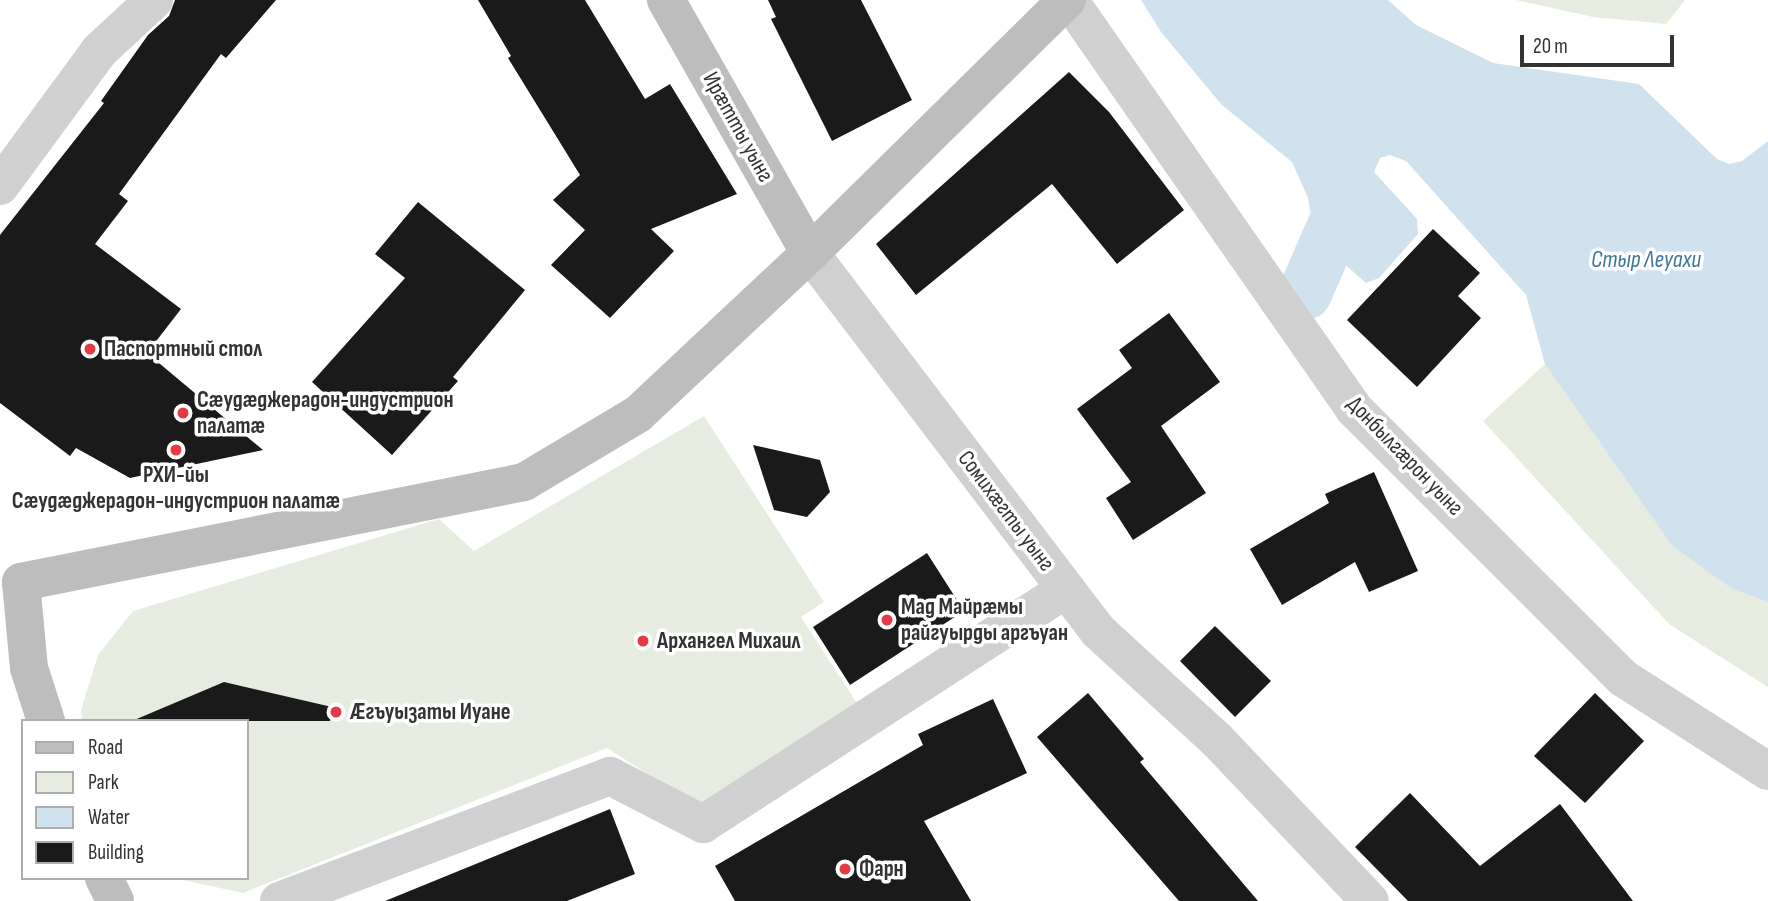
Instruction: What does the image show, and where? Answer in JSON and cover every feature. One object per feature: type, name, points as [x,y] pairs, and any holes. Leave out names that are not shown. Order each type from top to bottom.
[{"type":"street","points":[[0,186],[99,51],[154,0]]},
{"type":"street","name":"Ирæтты уынг","points":[[666,0],[810,253]]},
{"type":"street","points":[[45,719],[29,668],[10,579],[524,482],[638,414],[810,253],[1068,0]]},
{"type":"street","name":"Донбылгæрон уынг","points":[[1068,0],[1354,409],[1623,678],[1768,771]]},
{"type":"street","name":"Сомихæгты уынг","points":[[810,253],[1098,631],[1217,740],[1370,901]]},
{"type":"street","points":[[279,901],[610,776],[703,824],[1066,589]]},
{"type":"street","points":[[105,880],[116,901]]},
{"type":"green space","points":[[1516,0],[1685,0],[1666,24],[1593,17]]},
{"type":"green space","points":[[1545,364],[1672,546],[1732,589],[1768,602],[1768,687],[1669,624],[1483,421]]},
{"type":"green space","points":[[704,416],[824,602],[801,617],[858,705],[701,808],[607,748],[243,893],[183,880],[248,880],[248,719],[82,719],[81,710],[98,655],[133,611],[439,519],[474,551]]},
{"type":"water","name":"Стыр Леуахи","points":[[1141,0],[1388,0],[1416,25],[1493,63],[1639,84],[1717,159],[1729,164],[1742,161],[1768,141],[1768,602],[1732,589],[1672,546],[1545,364],[1526,295],[1406,161],[1390,155],[1380,158],[1374,172],[1417,219],[1418,234],[1379,278],[1366,283],[1340,260],[1326,238],[1292,162],[1222,105],[1161,32]]},
{"type":"building","points":[[175,0],[276,0],[226,58],[221,54],[119,194],[128,201],[95,244],[181,309],[147,353],[263,450],[130,478],[76,448],[70,456],[0,403],[0,235],[104,103],[101,101],[148,35],[169,16]]},
{"type":"building","points":[[478,0],[585,0],[645,99],[670,84],[737,194],[651,229],[674,251],[610,318],[551,265],[585,230],[553,200],[580,175],[508,58],[511,56]]},
{"type":"building","points":[[768,0],[861,0],[912,100],[832,141],[771,19],[776,17]]},
{"type":"building","points":[[1069,72],[1109,112],[1184,210],[1117,264],[1052,184],[916,295],[876,244]]},
{"type":"building","points":[[418,202],[525,290],[453,377],[458,381],[392,455],[312,382],[405,278],[375,254]]},
{"type":"building","points":[[1433,229],[1480,273],[1458,296],[1481,318],[1417,387],[1347,320]]},
{"type":"building","points":[[1169,313],[1220,382],[1161,426],[1206,493],[1133,540],[1106,498],[1131,482],[1077,409],[1132,368],[1119,350]]},
{"type":"building","points":[[753,445],[820,460],[830,492],[807,517],[774,510]]},
{"type":"building","points":[[1374,472],[1418,571],[1369,592],[1355,562],[1282,605],[1250,549],[1329,503],[1325,494]]},
{"type":"building","name":"Мад Майрæмы райгуырды аргъуан","points":[[927,553],[964,611],[850,685],[813,627]]},
{"type":"building","points":[[1215,626],[1271,681],[1235,717],[1180,661]]},
{"type":"building","points":[[224,682],[332,707],[330,721],[137,719]]},
{"type":"building","points":[[1088,693],[1144,759],[1140,762],[1258,901],[1179,901],[1037,737]]},
{"type":"building","points":[[1595,693],[1644,741],[1585,803],[1534,756]]},
{"type":"building","points":[[993,699],[1027,773],[924,821],[971,901],[735,901],[715,866],[923,745],[918,734]]},
{"type":"building","points":[[1410,793],[1480,866],[1560,804],[1633,901],[1408,901],[1355,847]]},
{"type":"building","points":[[610,809],[635,874],[567,901],[385,901]]},
{"type":"waterway","points":[[1305,293],[1338,217],[1332,169]]},
{"type":"place","name":"Паспортный стол","points":[[90,349]]},
{"type":"place","name":"Сæудæджерадон-индустрион палатæ","points":[[183,413]]},
{"type":"place","name":"РХИ-йы Сæудæджерадон-индустрион палатæ","points":[[176,450]]},
{"type":"place","name":"Мад Майрæмы райгуырды аргъуан","points":[[887,620]]},
{"type":"place","name":"Архангел Михаил","points":[[643,641]]},
{"type":"place","name":"Æгъуызаты Иуане","points":[[336,712]]},
{"type":"place","name":"Фарн","points":[[845,869]]}]
